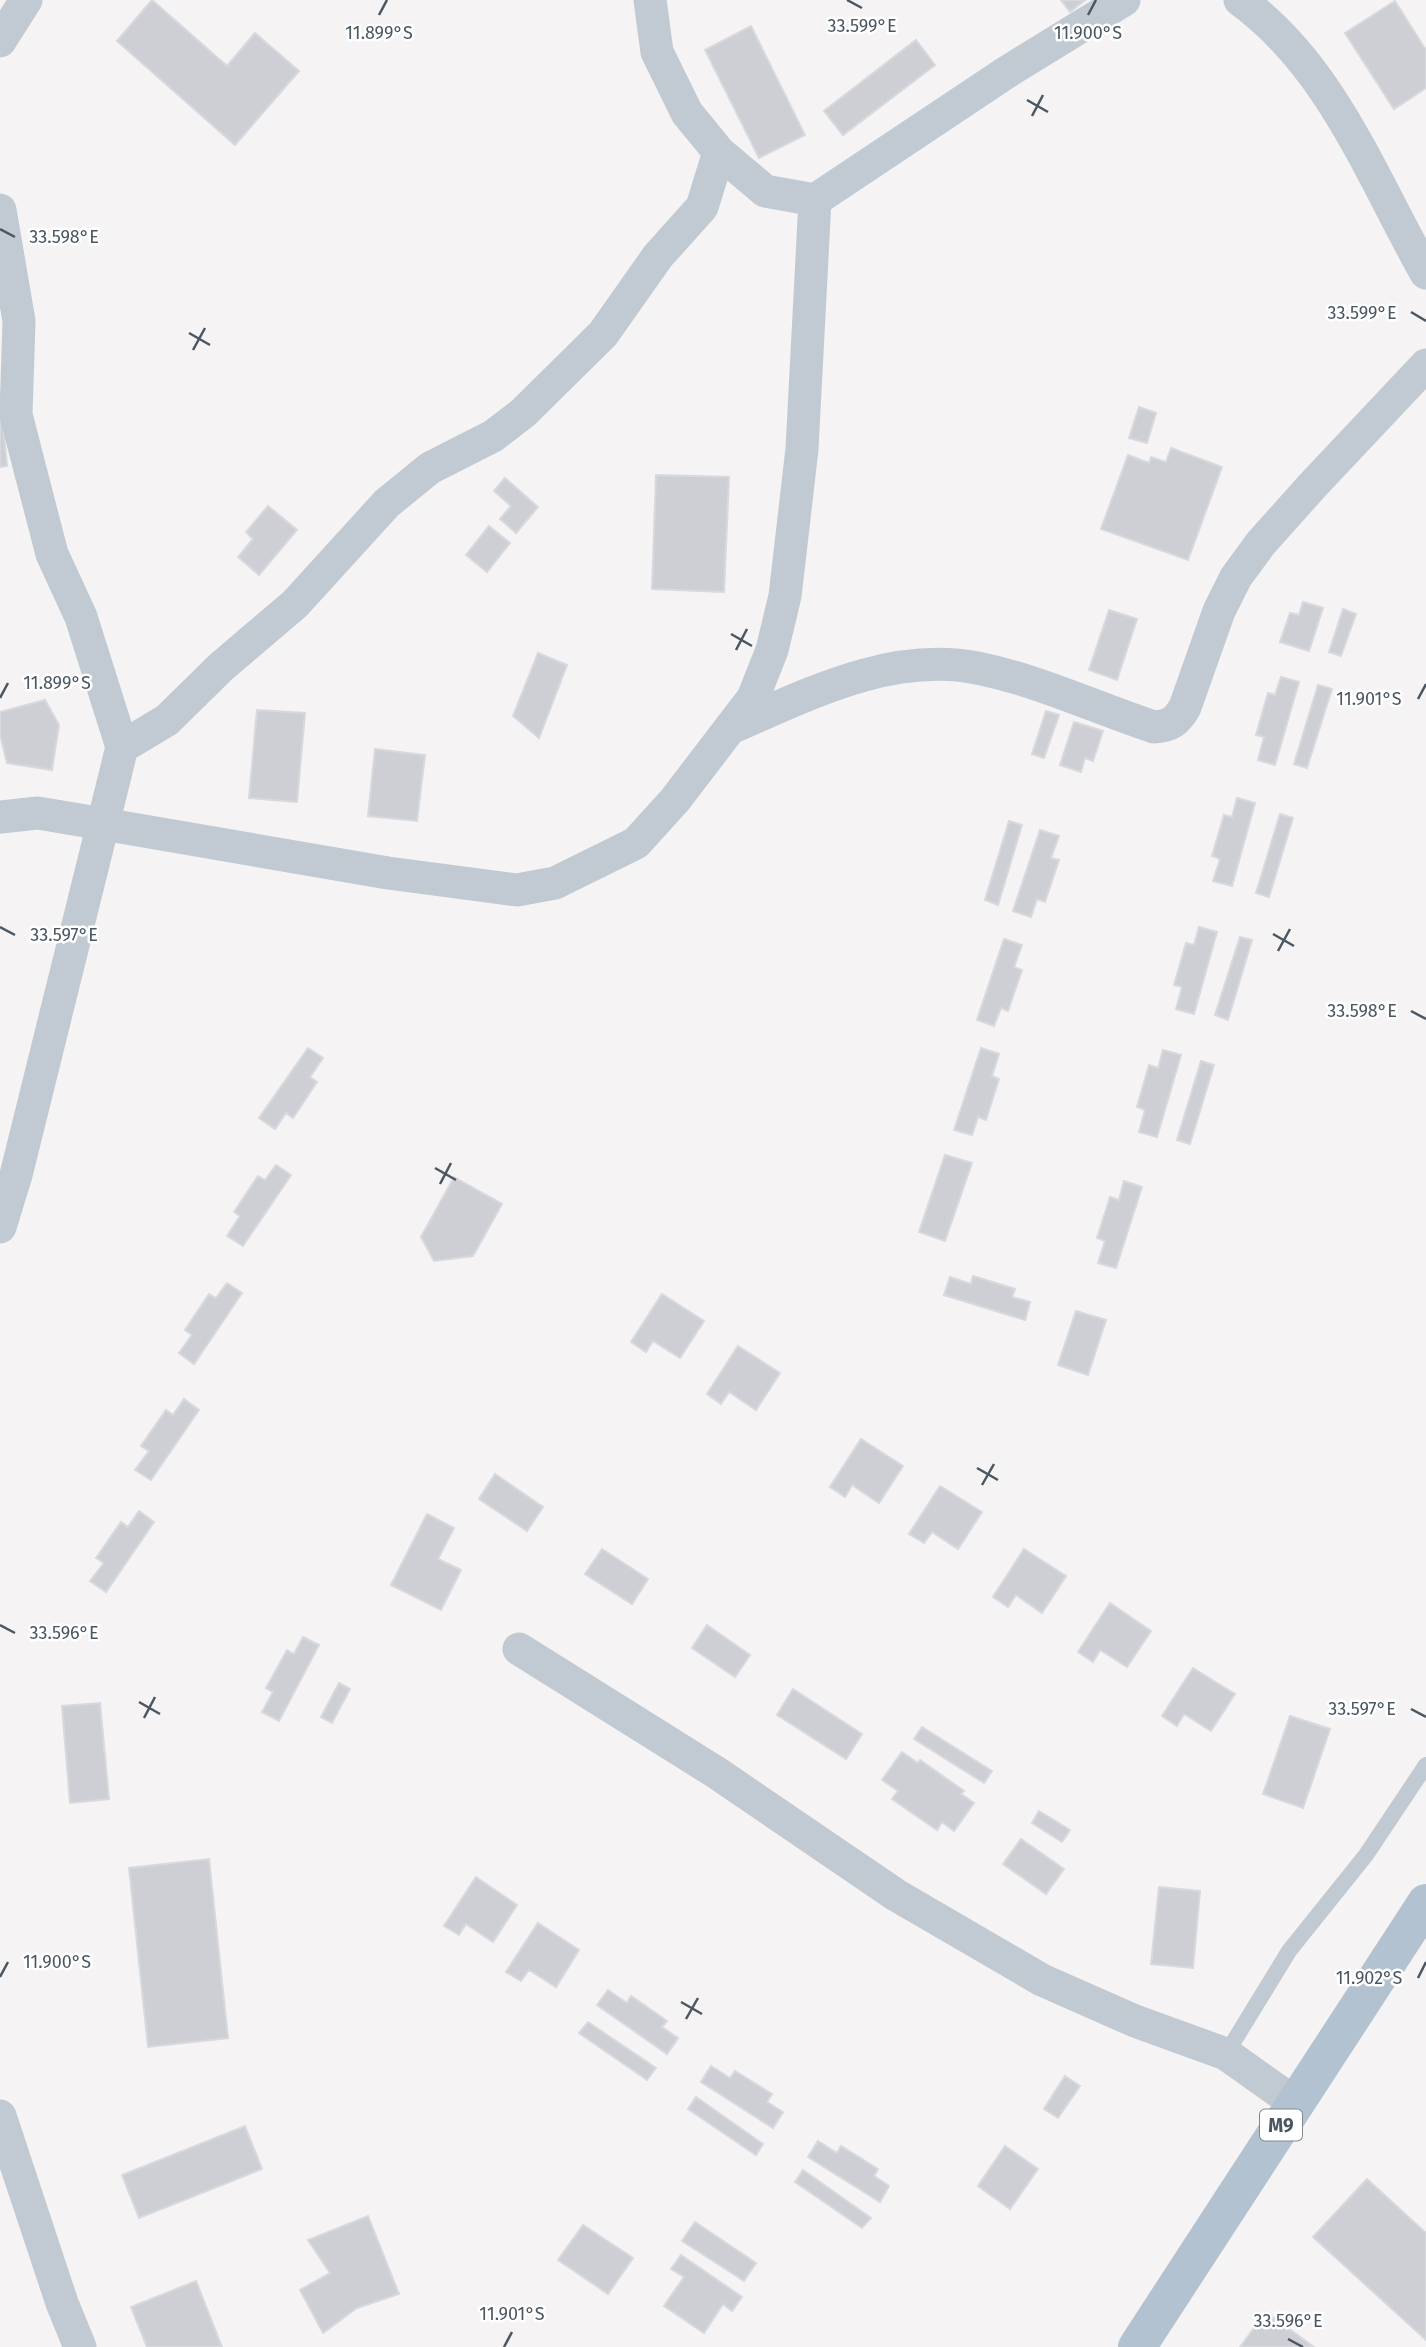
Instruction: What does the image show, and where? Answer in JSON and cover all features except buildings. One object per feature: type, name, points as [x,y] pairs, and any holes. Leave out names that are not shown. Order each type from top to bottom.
[{"type":"main road","name":"M9","points":[[1137,2347],[1426,1903]]},
{"type":"street","points":[[650,0],[657,52],[687,113],[719,152],[765,191],[815,200],[1007,72],[1124,0]]},
{"type":"street","points":[[1240,0],[1293,47],[1329,96],[1426,274]]},
{"type":"street","points":[[122,747],[167,720],[221,667],[295,604],[387,503],[430,468],[493,436],[523,413],[603,334],[658,256],[702,208],[719,152]]},
{"type":"street","points":[[0,817],[38,813],[388,873],[517,890],[555,883],[636,843],[675,800],[753,698],[772,650],[785,596],[802,449],[815,200]]},
{"type":"street","points":[[0,210],[19,321],[16,415],[52,554],[81,617],[122,747],[16,1175],[0,1227]]},
{"type":"street","points":[[727,729],[842,681],[909,666],[941,664],[976,668],[1008,676],[1154,727],[1168,726],[1178,719],[1185,707],[1219,611],[1236,577],[1261,543],[1312,486],[1426,365]]},
{"type":"street","points":[[519,1648],[717,1773],[853,1868],[1042,1980],[1135,2021],[1226,2054],[1295,2103]]},
{"type":"street","points":[[0,2116],[62,2303],[80,2347]]},
{"type":"lane","points":[[1226,2054],[1289,1951],[1366,1855],[1426,1765]]}]
